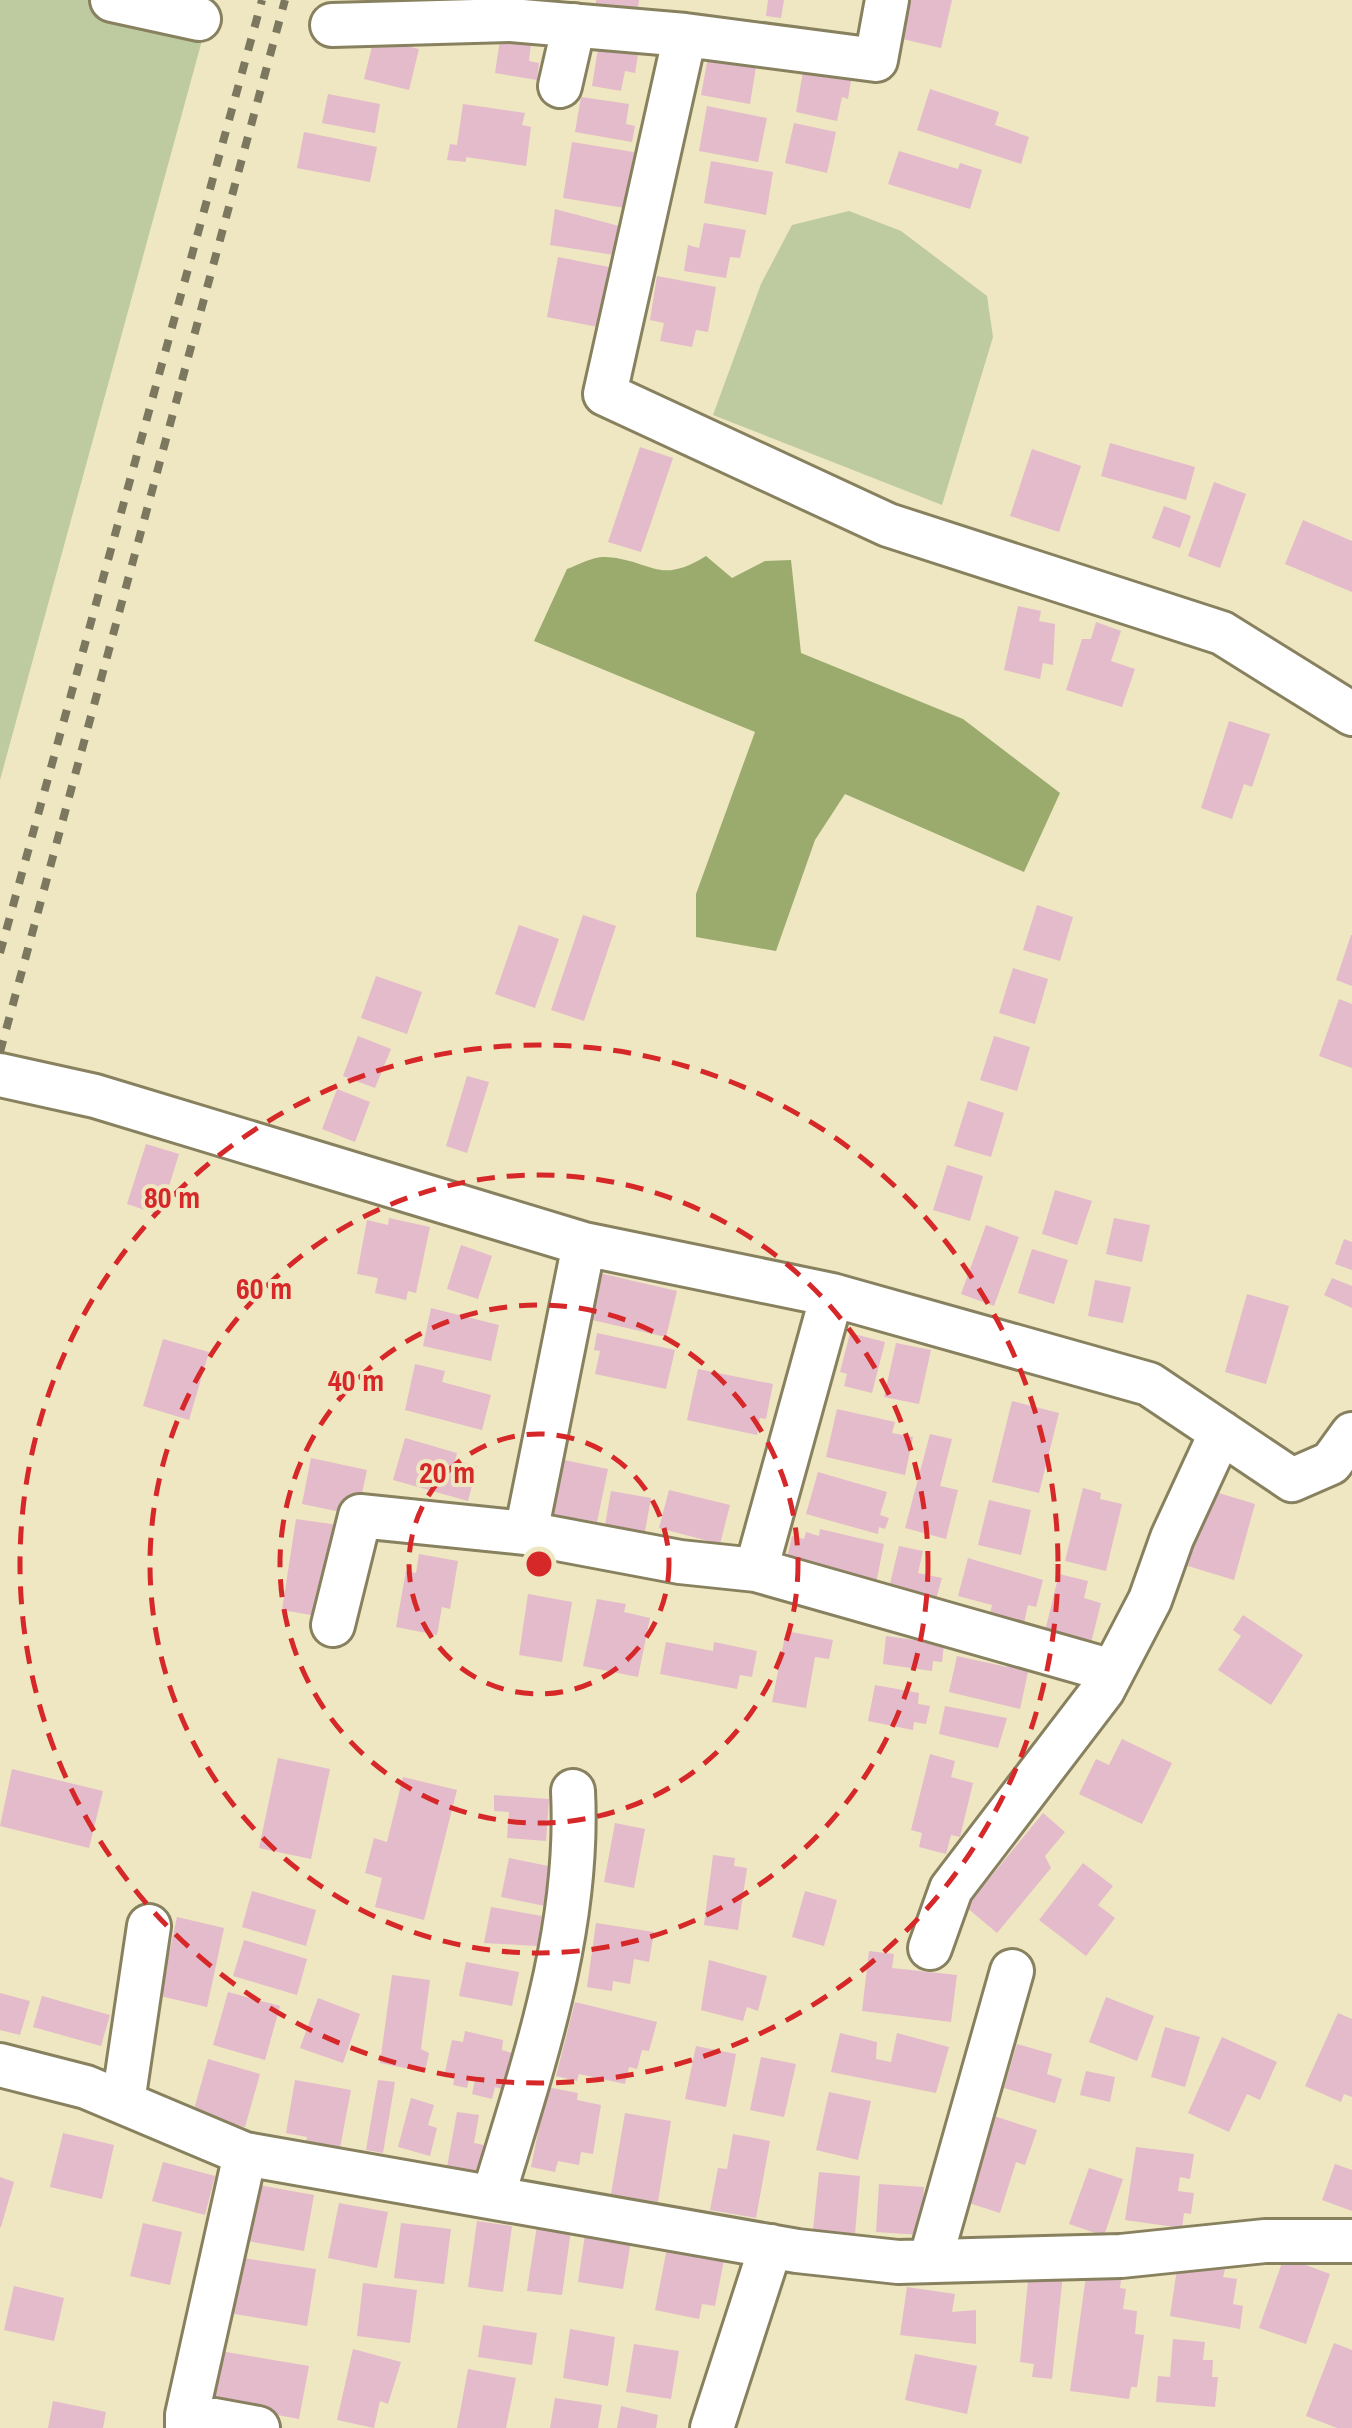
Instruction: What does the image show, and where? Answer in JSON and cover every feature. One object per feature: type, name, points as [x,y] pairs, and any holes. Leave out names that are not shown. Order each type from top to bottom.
[{"type":"street","points":[[112,0],[198,19]]},
{"type":"street","points":[[332,25],[511,20],[685,35],[876,60],[887,0]]},
{"type":"street","points":[[560,86],[574,25]]},
{"type":"street","points":[[685,35],[606,394],[888,525],[1222,634],[1352,714]]},
{"type":"street","points":[[0,1075],[95,1096],[584,1244],[832,1296],[1149,1384],[1292,1480],[1332,1463],[1352,1434]]},
{"type":"street","points":[[526,1533],[584,1244]]},
{"type":"street","points":[[756,1570],[832,1296]]},
{"type":"street","points":[[930,1948],[951,1889],[1103,1690],[1150,1600],[1172,1538],[1221,1432]]},
{"type":"street","points":[[332,1626],[360,1516],[526,1533],[680,1562],[756,1570],[1112,1671]]},
{"type":"street","points":[[494,2197],[557,1982],[575,1835],[573,1791]]},
{"type":"street","points":[[123,2102],[149,1926]]},
{"type":"street","points":[[930,2261],[1012,1972]]},
{"type":"street","points":[[0,2065],[123,2102],[245,2154],[771,2246],[898,2262],[1121,2256],[1302,2240],[1352,2242]]},
{"type":"street","points":[[245,2154],[187,2421],[258,2428]]},
{"type":"street","points":[[712,2428],[771,2246]]},
{"type":"green space","points":[[0,0],[213,0],[0,780]]},
{"type":"green space","points":[[849,211],[901,231],[987,296],[993,337],[942,505],[713,415],[761,284],[792,225]]},
{"type":"green space","points":[[706,556],[732,578],[765,561],[791,560],[801,653],[963,719],[1060,793],[1024,872],[845,794],[815,840],[776,951],[696,937],[696,894],[755,732],[534,641],[567,569],[606,557],[655,569],[677,569]]},
{"type":"building","points":[[596,0],[639,0],[638,9],[596,6]]},
{"type":"building","points":[[768,0],[784,0],[781,18],[766,16]]},
{"type":"building","points":[[902,0],[952,0],[941,48],[894,37]]},
{"type":"building","points":[[600,36],[640,42],[635,73],[625,71],[621,91],[592,86]]},
{"type":"building","points":[[374,38],[419,49],[409,90],[364,79]]},
{"type":"building","points":[[500,40],[531,44],[529,61],[539,63],[537,80],[495,73]]},
{"type":"building","points":[[709,52],[757,61],[750,104],[701,95]]},
{"type":"building","points":[[804,66],[852,75],[848,99],[842,97],[837,121],[796,112]]},
{"type":"building","points":[[930,89],[999,112],[995,125],[1029,137],[1021,164],[917,130]]},
{"type":"building","points":[[328,94],[380,104],[375,133],[322,123]]},
{"type":"building","points":[[581,97],[629,104],[626,124],[635,126],[632,142],[575,132]]},
{"type":"building","points":[[463,104],[525,113],[522,125],[531,127],[526,166],[466,157],[466,162],[447,160],[450,144],[457,145]]},
{"type":"building","points":[[707,106],[767,118],[758,162],[699,151]]},
{"type":"building","points":[[794,123],[836,132],[827,173],[785,163]]},
{"type":"building","points":[[304,132],[377,147],[370,182],[297,168]]},
{"type":"building","points":[[572,142],[634,152],[625,208],[563,198]]},
{"type":"building","points":[[899,151],[958,169],[960,163],[982,170],[970,209],[888,184]]},
{"type":"building","points":[[711,161],[773,172],[766,215],[704,203]]},
{"type":"building","points":[[555,209],[619,226],[614,255],[550,245]]},
{"type":"building","points":[[704,223],[746,230],[740,258],[730,257],[726,278],[684,271],[688,245],[699,248]]},
{"type":"building","points":[[558,257],[614,268],[603,328],[547,317]]},
{"type":"building","points":[[657,276],[716,287],[708,332],[696,330],[692,347],[660,341],[664,323],[650,320]]},
{"type":"building","points":[[1110,443],[1195,467],[1186,500],[1101,476]]},
{"type":"building","points":[[640,447],[673,458],[641,552],[608,542]]},
{"type":"building","points":[[1032,449],[1081,466],[1059,532],[1010,516]]},
{"type":"building","points":[[1214,482],[1246,494],[1220,568],[1188,556]]},
{"type":"building","points":[[1164,506],[1191,516],[1180,548],[1152,538]]},
{"type":"building","points":[[1303,520],[1352,541],[1352,592],[1285,564]]},
{"type":"building","points":[[1018,606],[1041,611],[1039,621],[1055,624],[1053,665],[1043,663],[1040,679],[1004,670]]},
{"type":"building","points":[[1096,622],[1121,631],[1111,661],[1135,669],[1122,707],[1066,690],[1082,639],[1091,639]]},
{"type":"building","points":[[1229,721],[1270,734],[1252,787],[1244,784],[1232,819],[1201,808]]},
{"type":"building","points":[[1037,905],[1073,917],[1060,961],[1023,950]]},
{"type":"building","points":[[583,915],[616,926],[584,1021],[551,1010]]},
{"type":"building","points":[[519,925],[559,939],[535,1008],[495,994]]},
{"type":"building","points":[[1352,935],[1352,986],[1336,980]]},
{"type":"building","points":[[1013,968],[1048,979],[1035,1024],[999,1013]]},
{"type":"building","points":[[376,976],[422,992],[407,1034],[361,1018]]},
{"type":"building","points":[[1339,999],[1352,1004],[1352,1068],[1319,1056]]},
{"type":"building","points":[[358,1036],[391,1049],[375,1088],[343,1076]]},
{"type":"building","points":[[994,1036],[1030,1047],[1017,1091],[980,1080]]},
{"type":"building","points":[[467,1076],[489,1082],[467,1153],[446,1146]]},
{"type":"building","points":[[337,1089],[370,1102],[355,1142],[322,1129]]},
{"type":"building","points":[[968,1101],[1004,1113],[991,1157],[954,1146]]},
{"type":"building","points":[[146,1144],[179,1154],[160,1215],[127,1204]]},
{"type":"building","points":[[947,1165],[983,1176],[970,1221],[933,1210]]},
{"type":"building","points":[[1055,1190],[1092,1201],[1077,1245],[1042,1234]]},
{"type":"building","points":[[389,1218],[430,1227],[416,1293],[408,1291],[406,1300],[375,1293],[378,1278],[357,1274],[367,1220],[388,1225]]},
{"type":"building","points":[[1114,1218],[1150,1225],[1142,1262],[1106,1254]]},
{"type":"building","points":[[986,1225],[1019,1237],[994,1306],[961,1294]]},
{"type":"building","points":[[1344,1239],[1352,1242],[1352,1270],[1335,1264]]},
{"type":"building","points":[[461,1245],[492,1256],[478,1299],[447,1289]]},
{"type":"building","points":[[1032,1249],[1068,1260],[1054,1304],[1018,1293]]},
{"type":"building","points":[[599,1273],[677,1291],[666,1337],[588,1319]]},
{"type":"building","points":[[1332,1278],[1352,1286],[1352,1308],[1324,1295]]},
{"type":"building","points":[[1095,1280],[1131,1287],[1123,1323],[1088,1316]]},
{"type":"building","points":[[1247,1294],[1289,1306],[1266,1384],[1225,1372]]},
{"type":"building","points":[[431,1308],[499,1325],[491,1361],[423,1346]]},
{"type":"building","points":[[597,1333],[675,1350],[666,1389],[595,1374],[600,1351],[594,1350]]},
{"type":"building","points":[[850,1333],[885,1342],[872,1393],[844,1386],[847,1374],[840,1372]]},
{"type":"building","points":[[163,1339],[209,1352],[189,1420],[143,1406]]},
{"type":"building","points":[[896,1343],[931,1350],[919,1404],[884,1397]]},
{"type":"building","points":[[415,1364],[445,1371],[442,1382],[491,1395],[482,1430],[405,1410]]},
{"type":"building","points":[[698,1369],[773,1384],[766,1419],[760,1418],[757,1435],[687,1420]]},
{"type":"building","points":[[1012,1401],[1059,1413],[1039,1493],[992,1482]]},
{"type":"building","points":[[837,1409],[895,1422],[892,1433],[913,1437],[905,1475],[826,1457]]},
{"type":"building","points":[[930,1434],[952,1439],[940,1486],[958,1490],[946,1539],[905,1528]]},
{"type":"building","points":[[405,1438],[457,1453],[455,1461],[477,1466],[468,1501],[393,1480]]},
{"type":"building","points":[[311,1458],[367,1470],[360,1503],[346,1513],[302,1504]]},
{"type":"building","points":[[564,1460],[608,1469],[597,1522],[546,1513],[551,1485],[559,1486]]},
{"type":"building","points":[[818,1472],[887,1492],[880,1515],[889,1518],[885,1529],[879,1527],[878,1534],[806,1514]]},
{"type":"building","points":[[1083,1488],[1101,1493],[1100,1499],[1122,1504],[1106,1571],[1065,1561]]},
{"type":"building","points":[[669,1490],[730,1505],[720,1544],[659,1528]]},
{"type":"building","points":[[1209,1490],[1255,1504],[1234,1580],[1188,1566]]},
{"type":"building","points":[[611,1491],[651,1498],[644,1537],[604,1531]]},
{"type":"building","points":[[989,1500],[1031,1510],[1021,1555],[978,1545]]},
{"type":"building","points":[[296,1519],[338,1525],[323,1617],[282,1610]]},
{"type":"building","points":[[820,1529],[884,1544],[876,1583],[786,1562],[792,1536],[804,1539],[806,1532],[819,1536]]},
{"type":"building","points":[[899,1546],[923,1551],[918,1573],[942,1578],[936,1599],[889,1588]]},
{"type":"building","points":[[419,1554],[458,1561],[450,1609],[442,1607],[437,1635],[396,1627],[406,1571],[416,1573]]},
{"type":"building","points":[[968,1558],[1043,1580],[1036,1607],[1028,1605],[1024,1623],[990,1614],[992,1605],[958,1596]]},
{"type":"building","points":[[1059,1574],[1088,1581],[1084,1598],[1101,1603],[1091,1643],[1045,1631]]},
{"type":"building","points":[[528,1594],[572,1602],[562,1662],[519,1655]]},
{"type":"building","points":[[597,1599],[626,1604],[624,1612],[650,1618],[638,1677],[583,1666]]},
{"type":"building","points":[[1243,1615],[1303,1655],[1271,1705],[1218,1670],[1241,1636],[1233,1630]]},
{"type":"building","points":[[786,1631],[833,1640],[829,1659],[815,1657],[806,1708],[772,1702]]},
{"type":"building","points":[[886,1636],[944,1644],[942,1662],[933,1661],[932,1671],[883,1664]]},
{"type":"building","points":[[666,1642],[713,1651],[714,1642],[757,1651],[752,1677],[740,1675],[737,1689],[660,1674]]},
{"type":"building","points":[[957,1656],[1007,1667],[1010,1658],[1030,1663],[1020,1709],[949,1692]]},
{"type":"building","points":[[875,1685],[919,1693],[918,1704],[930,1706],[926,1724],[914,1722],[913,1730],[868,1721]]},
{"type":"building","points":[[945,1706],[1007,1718],[998,1748],[939,1734]]},
{"type":"building","points":[[1122,1739],[1172,1763],[1142,1824],[1079,1794],[1096,1759],[1109,1765]]},
{"type":"building","points":[[930,1754],[955,1761],[951,1777],[973,1783],[960,1837],[951,1835],[946,1854],[919,1847],[922,1833],[911,1830]]},
{"type":"building","points":[[278,1758],[330,1769],[311,1859],[259,1848]]},
{"type":"building","points":[[12,1769],[103,1791],[89,1848],[0,1826]]},
{"type":"building","points":[[403,1777],[457,1790],[424,1920],[375,1907],[382,1878],[365,1873],[374,1838],[387,1842]]},
{"type":"building","points":[[494,1795],[549,1799],[546,1841],[507,1838],[509,1812],[494,1811]]},
{"type":"building","points":[[1043,1813],[1065,1832],[1045,1856],[1051,1868],[997,1933],[966,1907]]},
{"type":"building","points":[[615,1823],[645,1829],[634,1888],[604,1882]]},
{"type":"building","points":[[713,1855],[735,1858],[734,1866],[747,1868],[738,1930],[704,1925]]},
{"type":"building","points":[[509,1858],[553,1867],[545,1906],[501,1897]]},
{"type":"building","points":[[1083,1863],[1113,1886],[1098,1905],[1115,1918],[1086,1956],[1039,1920]]},
{"type":"building","points":[[252,1891],[316,1910],[306,1946],[242,1927]]},
{"type":"building","points":[[805,1891],[837,1900],[824,1946],[792,1937]]},
{"type":"building","points":[[491,1907],[542,1916],[537,1946],[484,1943]]},
{"type":"building","points":[[177,1917],[224,1928],[207,2007],[160,1996]]},
{"type":"building","points":[[596,1923],[654,1932],[649,1962],[634,1959],[630,1984],[613,1981],[612,1991],[587,1987]]},
{"type":"building","points":[[244,1940],[307,1959],[297,1995],[233,1976]]},
{"type":"building","points":[[869,1951],[894,1954],[892,1968],[957,1975],[951,2022],[862,2011]]},
{"type":"building","points":[[709,1960],[767,1976],[758,2011],[747,2007],[743,2021],[701,2010]]},
{"type":"building","points":[[466,1962],[519,1972],[512,2006],[459,1996]]},
{"type":"building","points":[[392,1975],[430,1980],[421,2049],[429,2053],[425,2072],[380,2063]]},
{"type":"building","points":[[228,1992],[280,2006],[265,2060],[213,2045]]},
{"type":"building","points":[[0,1993],[30,2001],[20,2035],[0,2030]]},
{"type":"building","points":[[42,1996],[110,2015],[101,2046],[33,2027]]},
{"type":"building","points":[[1106,1997],[1154,2016],[1137,2061],[1089,2042]]},
{"type":"building","points":[[318,1998],[360,2014],[343,2063],[300,2048]]},
{"type":"building","points":[[575,2002],[657,2022],[649,2051],[642,2050],[637,2069],[629,2067],[625,2084],[579,2074],[577,2081],[556,2076]]},
{"type":"building","points":[[1338,2013],[1352,2019],[1352,2097],[1344,2094],[1341,2102],[1305,2086]]},
{"type":"building","points":[[1165,2027],[1200,2037],[1185,2087],[1151,2077]]},
{"type":"building","points":[[465,2031],[503,2040],[502,2050],[512,2053],[505,2090],[495,2087],[492,2099],[472,2094],[475,2081],[469,2080],[467,2088],[453,2085],[455,2074],[445,2072],[452,2040],[463,2042]]},
{"type":"building","points":[[840,2033],[877,2042],[876,2059],[891,2062],[897,2033],[949,2047],[936,2093],[831,2072]]},
{"type":"building","points":[[1222,2037],[1277,2062],[1260,2100],[1247,2094],[1229,2132],[1188,2113]]},
{"type":"building","points":[[1017,2044],[1052,2054],[1047,2074],[1062,2079],[1055,2103],[1004,2088]]},
{"type":"building","points":[[696,2046],[736,2054],[726,2107],[685,2099]]},
{"type":"building","points":[[761,2057],[796,2064],[784,2117],[750,2110]]},
{"type":"building","points":[[208,2059],[260,2074],[245,2127],[193,2113]]},
{"type":"building","points":[[1086,2071],[1115,2077],[1110,2102],[1080,2095]]},
{"type":"building","points":[[295,2080],[351,2090],[339,2153],[305,2147],[307,2137],[286,2133]]},
{"type":"building","points":[[378,2080],[395,2082],[383,2153],[366,2150]]},
{"type":"building","points":[[547,2087],[578,2093],[577,2100],[601,2105],[593,2154],[581,2152],[579,2165],[558,2161],[555,2172],[531,2167]]},
{"type":"building","points":[[829,2092],[871,2101],[858,2160],[816,2150]]},
{"type":"building","points":[[411,2098],[434,2105],[428,2125],[437,2128],[430,2156],[398,2147]]},
{"type":"building","points":[[457,2112],[479,2115],[474,2143],[484,2145],[479,2173],[447,2167]]},
{"type":"building","points":[[625,2113],[671,2121],[658,2202],[611,2194]]},
{"type":"building","points":[[994,2116],[1037,2130],[1025,2165],[1016,2162],[1000,2213],[966,2202]]},
{"type":"building","points":[[63,2133],[114,2145],[102,2199],[50,2187]]},
{"type":"building","points":[[733,2134],[770,2141],[756,2218],[710,2210],[718,2168],[727,2169]]},
{"type":"building","points":[[1136,2147],[1194,2154],[1190,2179],[1180,2177],[1178,2191],[1194,2193],[1191,2214],[1184,2213],[1182,2228],[1125,2220]]},
{"type":"building","points":[[163,2162],[215,2176],[205,2215],[152,2201]]},
{"type":"building","points":[[1335,2164],[1352,2170],[1352,2211],[1322,2200]]},
{"type":"building","points":[[1089,2168],[1123,2179],[1104,2236],[1069,2224]]},
{"type":"building","points":[[819,2172],[860,2176],[855,2234],[813,2230]]},
{"type":"building","points":[[0,2177],[14,2182],[1,2227],[0,2227]]},
{"type":"building","points":[[252,2184],[314,2195],[304,2251],[242,2240]]},
{"type":"building","points":[[879,2184],[924,2187],[921,2235],[876,2232]]},
{"type":"building","points":[[339,2203],[388,2212],[377,2268],[328,2258]]},
{"type":"building","points":[[477,2221],[512,2226],[503,2292],[468,2287]]},
{"type":"building","points":[[143,2223],[182,2232],[170,2285],[130,2276]]},
{"type":"building","points":[[401,2223],[451,2229],[444,2284],[394,2278]]},
{"type":"building","points":[[537,2225],[571,2230],[562,2295],[527,2291]]},
{"type":"building","points":[[585,2234],[631,2241],[623,2289],[578,2282]]},
{"type":"building","points":[[667,2248],[724,2260],[715,2306],[702,2304],[699,2319],[655,2310]]},
{"type":"building","points":[[236,2257],[316,2269],[307,2326],[228,2313]]},
{"type":"building","points":[[1284,2257],[1330,2274],[1306,2344],[1259,2328]]},
{"type":"building","points":[[1178,2262],[1225,2270],[1223,2277],[1237,2279],[1233,2304],[1243,2306],[1240,2329],[1170,2316]]},
{"type":"building","points":[[1029,2271],[1063,2274],[1052,2379],[1032,2377],[1034,2364],[1020,2362]]},
{"type":"building","points":[[1086,2276],[1121,2280],[1120,2288],[1126,2289],[1123,2309],[1137,2311],[1135,2334],[1144,2335],[1137,2387],[1131,2387],[1129,2399],[1070,2391]]},
{"type":"building","points":[[363,2283],[417,2290],[410,2343],[357,2336]]},
{"type":"building","points":[[14,2286],[64,2298],[54,2341],[4,2330]]},
{"type":"building","points":[[907,2287],[955,2294],[952,2312],[976,2310],[976,2344],[900,2335]]},
{"type":"building","points":[[483,2325],[537,2333],[532,2365],[478,2357]]},
{"type":"building","points":[[570,2329],[615,2337],[608,2386],[563,2378]]},
{"type":"building","points":[[1173,2339],[1205,2342],[1203,2360],[1213,2360],[1212,2377],[1218,2377],[1215,2407],[1156,2402],[1158,2376],[1170,2377]]},
{"type":"building","points":[[1334,2343],[1352,2350],[1352,2428],[1337,2428],[1306,2416]]},
{"type":"building","points":[[634,2344],[679,2351],[671,2399],[626,2392]]},
{"type":"building","points":[[353,2349],[401,2362],[388,2404],[380,2401],[374,2428],[337,2420]]},
{"type":"building","points":[[220,2351],[309,2366],[299,2419],[211,2403]]},
{"type":"building","points":[[915,2354],[977,2366],[967,2414],[905,2400]]},
{"type":"building","points":[[468,2369],[516,2378],[506,2428],[457,2428]]},
{"type":"building","points":[[555,2398],[602,2405],[598,2428],[550,2428]]},
{"type":"building","points":[[53,2401],[106,2412],[103,2428],[48,2428]]},
{"type":"building","points":[[621,2406],[658,2415],[656,2428],[617,2428]]},
{"type":"railway","points":[[0,953],[262,0]]},
{"type":"railway","points":[[0,1052],[285,0]]}]
